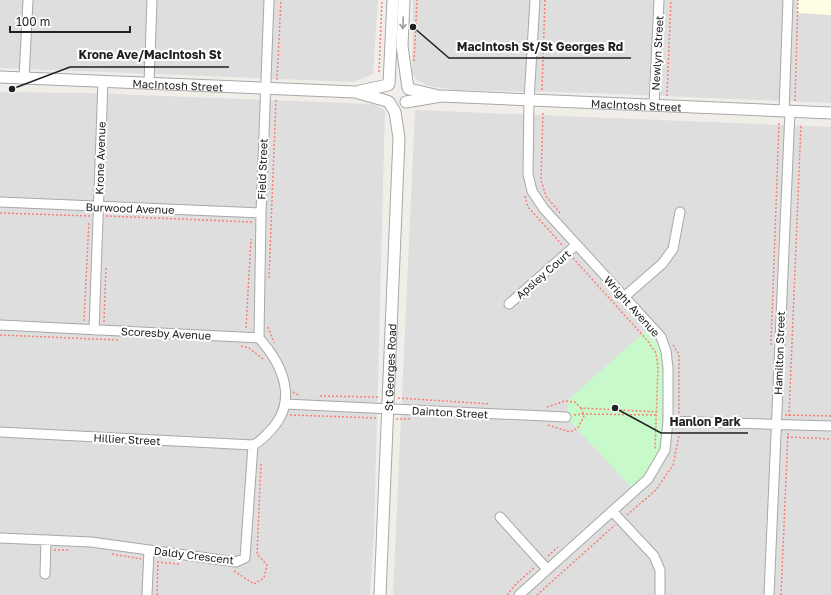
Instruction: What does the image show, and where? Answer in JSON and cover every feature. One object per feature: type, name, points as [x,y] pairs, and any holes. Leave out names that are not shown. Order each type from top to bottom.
[{"type":"street","points":[[24,78],[28,0]]},
{"type":"street","points":[[149,83],[152,0]]},
{"type":"street","name":"Field Street","points":[[258,338],[257,218],[269,0]]},
{"type":"street","points":[[393,0],[388,84],[385,91],[388,102],[395,106],[406,102],[409,96],[402,46],[404,0]]},
{"type":"street","name":"Wright Avenue","points":[[519,595],[544,566],[612,511],[648,479],[665,450],[668,417],[668,368],[666,350],[661,337],[544,209],[532,191],[528,174],[529,100],[535,0]]},
{"type":"street","name":"Newlyn Street","points":[[654,105],[659,0]]},
{"type":"street","name":"Hamilton Street","points":[[769,595],[777,415],[787,111],[788,0]]},
{"type":"street","name":"MacIntosh Street","points":[[0,77],[355,92],[388,102]]},
{"type":"street","name":"Krone Avenue","points":[[94,326],[103,81]]},
{"type":"street","points":[[388,84],[400,81],[408,88]]},
{"type":"street","name":"MacIntosh Street","points":[[355,92],[388,84]]},
{"type":"street","name":"MacIntosh Street","points":[[408,88],[442,96],[831,113]]},
{"type":"street","name":"MacIntosh Street","points":[[406,102],[442,96]]},
{"type":"street","name":"St Georges Road","points":[[388,102],[395,112],[399,138]]},
{"type":"street","name":"St Georges Road","points":[[380,595],[399,138],[406,102]]},
{"type":"street","name":"Burwood Avenue","points":[[0,202],[257,218]]},
{"type":"street","points":[[624,298],[662,264],[673,249],[680,212]]},
{"type":"street","name":"Apsley Court","points":[[509,304],[576,245]]},
{"type":"street","name":"Scoresby Avenue","points":[[0,325],[94,326],[258,338]]},
{"type":"street","points":[[253,445],[259,443],[275,426],[288,404],[278,363],[258,338]]},
{"type":"street","name":"Dainton Street","points":[[288,404],[388,403],[566,417]]},
{"type":"street","points":[[668,417],[776,425],[831,426]]},
{"type":"street","name":"Hillier Street","points":[[0,432],[253,445]]},
{"type":"street","name":"Daldy Crescent","points":[[0,538],[46,545],[91,542],[236,562],[245,558],[253,445]]},
{"type":"street","points":[[612,511],[654,556],[660,570],[660,595]]},
{"type":"street","points":[[500,517],[544,566]]},
{"type":"street","points":[[45,574],[46,545]]},
{"type":"street","points":[[147,595],[149,550]]},
{"type":"path","points":[[269,285],[281,0]]},
{"type":"path","points":[[379,72],[382,0]]},
{"type":"path","points":[[414,63],[417,0]]},
{"type":"path","points":[[542,90],[546,0]]},
{"type":"path","points":[[667,96],[671,0]]},
{"type":"path","points":[[795,100],[798,0]]},
{"type":"path","points":[[781,595],[801,124]]},
{"type":"path","points":[[524,195],[528,207],[647,340],[656,353],[658,368],[657,415],[656,448],[653,454]]},
{"type":"path","points":[[0,212],[98,216],[257,218],[272,223]]},
{"type":"path","points":[[239,328],[247,328],[252,237]]},
{"type":"path","points":[[77,320],[94,326],[104,322]]},
{"type":"path","points":[[267,324],[274,344]]},
{"type":"path","points":[[0,335],[120,340]]},
{"type":"path","points":[[237,345],[249,348],[265,360]]},
{"type":"path","points":[[288,415],[286,413],[293,392],[293,386]]},
{"type":"path","points":[[293,392],[300,396]]},
{"type":"path","points":[[315,396],[388,403],[492,404]]},
{"type":"path","points":[[545,408],[565,401],[575,402],[581,408],[657,412],[668,417]]},
{"type":"path","points":[[566,417],[583,414],[657,415],[668,417],[686,413]]},
{"type":"path","points":[[777,415],[831,416]]},
{"type":"path","points":[[537,595],[656,490],[673,465],[679,430],[686,431]]},
{"type":"path","points":[[776,435],[831,439]]},
{"type":"path","points":[[229,568],[254,584],[264,578],[267,565],[257,554],[261,461]]},
{"type":"path","points":[[46,545],[75,550]]},
{"type":"path","points":[[507,595],[517,583],[544,566],[558,547]]},
{"type":"path","points":[[112,554],[158,562],[182,564]]},
{"type":"path","points":[[157,595],[158,562]]},
{"type":"shaded area","points":[[0,0],[378,0],[373,74],[354,82],[0,68]]},
{"type":"shaded area","points":[[413,0],[831,0],[831,103],[592,93],[456,90],[429,86],[418,81],[412,73]]},
{"type":"shaded area","points":[[798,0],[831,0],[831,15],[797,13]]},
{"type":"shaded area","points":[[0,92],[87,93],[374,104],[385,111],[374,535],[370,595],[0,595]]},
{"type":"shaded area","points":[[415,110],[831,127],[831,595],[393,595]]},
{"type":"green space","points":[[649,328],[664,355],[661,454],[633,489],[566,417],[569,399]]},
{"type":"place","name":"MacIntosh St/St Georges Rd","points":[[413,27]]},
{"type":"place","name":"Krone Ave/MacIntosh St","points":[[12,89]]},
{"type":"place","name":"Hanlon Park","points":[[615,408]]}]
